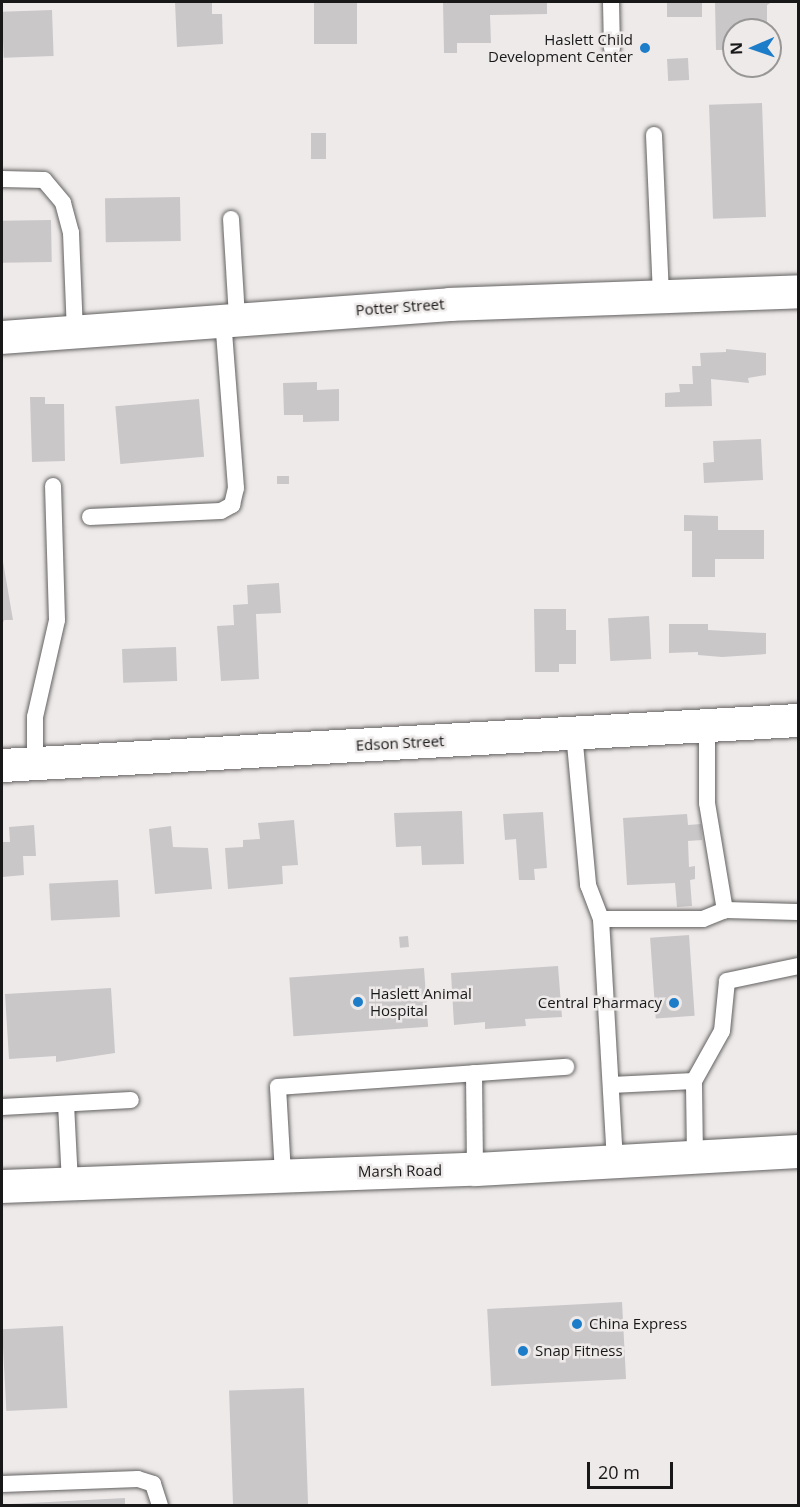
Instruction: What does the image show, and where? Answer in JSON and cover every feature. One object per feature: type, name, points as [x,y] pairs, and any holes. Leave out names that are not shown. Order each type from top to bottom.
[{"type":"street","name":"Potter Street","points":[[2,337],[230,318],[661,294],[798,291]]},
{"type":"street","name":"Edson Street","points":[[2,765],[798,720]]},
{"type":"street","name":"Marsh Road","points":[[2,1186],[283,1173],[615,1162],[798,1151]]},
{"type":"lane","points":[[611,2],[612,48]]},
{"type":"lane","points":[[654,135],[661,294]]},
{"type":"lane","points":[[2,179],[44,180],[63,203],[71,233],[75,331]]},
{"type":"lane","points":[[90,517],[221,511],[232,505],[237,488],[230,318],[231,219]]},
{"type":"lane","points":[[35,763],[35,717],[57,620],[53,486]]},
{"type":"lane","points":[[707,725],[707,803],[724,910]]},
{"type":"lane","points":[[574,733],[588,885],[601,919],[615,1162]]},
{"type":"lane","points":[[601,919],[703,918],[724,910],[798,912]]},
{"type":"lane","points":[[695,1157],[694,1081],[722,1031],[727,981],[798,966]]},
{"type":"lane","points":[[283,1173],[278,1087],[566,1067]]},
{"type":"lane","points":[[474,1073],[475,1168]]},
{"type":"lane","points":[[611,1085],[694,1081]]},
{"type":"lane","points":[[2,1107],[131,1100]]},
{"type":"lane","points":[[66,1104],[70,1183]]},
{"type":"lane","points":[[2,1484],[138,1479],[153,1485],[160,1506]]},
{"type":"building","points":[[175,2],[212,2],[212,14],[222,14],[223,44],[177,47]]},
{"type":"building","points":[[314,2],[357,2],[357,44],[314,44]]},
{"type":"building","points":[[443,2],[547,2],[547,14],[490,15],[491,43],[457,43],[457,53],[444,53]]},
{"type":"building","points":[[667,2],[702,2],[702,17],[667,17]]},
{"type":"building","points":[[715,2],[772,2],[767,5],[767,18],[722,18],[722,50],[716,50]]},
{"type":"building","points":[[52,10],[54,56],[4,58],[2,12]]},
{"type":"building","points":[[688,58],[689,80],[668,81],[667,59]]},
{"type":"building","points":[[762,103],[766,217],[713,219],[709,105]]},
{"type":"building","points":[[311,133],[326,133],[326,159],[311,159]]},
{"type":"building","points":[[180,197],[181,241],[106,242],[105,198]]},
{"type":"building","points":[[51,220],[52,262],[3,263],[2,221]]},
{"type":"building","points":[[726,349],[766,353],[766,375],[748,378],[749,383],[711,379],[712,406],[665,407],[665,393],[680,392],[679,384],[693,384],[692,366],[701,366],[700,353],[726,352]]},
{"type":"building","points":[[317,382],[317,390],[339,389],[339,421],[303,422],[303,415],[284,415],[283,383]]},
{"type":"building","points":[[30,397],[45,397],[45,404],[64,404],[65,461],[32,462]]},
{"type":"building","points":[[199,399],[204,457],[120,464],[115,406]]},
{"type":"building","points":[[761,439],[763,480],[704,483],[703,463],[714,462],[713,441]]},
{"type":"building","points":[[277,476],[289,476],[289,484],[277,484]]},
{"type":"building","points":[[684,515],[718,516],[718,530],[764,530],[764,559],[715,559],[715,577],[692,577],[692,531],[684,531]]},
{"type":"building","points":[[2,556],[13,620],[4,620],[2,625]]},
{"type":"building","points":[[279,583],[281,613],[256,614],[259,679],[221,681],[217,626],[234,625],[233,605],[248,604],[247,585]]},
{"type":"building","points":[[534,609],[566,609],[566,630],[576,630],[576,664],[559,664],[559,672],[535,672]]},
{"type":"building","points":[[649,616],[651,659],[610,661],[608,618]]},
{"type":"building","points":[[669,624],[708,624],[708,630],[766,633],[766,654],[722,657],[698,655],[698,652],[669,653]]},
{"type":"building","points":[[176,647],[177,681],[123,683],[122,649]]},
{"type":"building","points":[[462,811],[464,864],[422,865],[421,846],[396,847],[394,813]]},
{"type":"building","points":[[543,812],[547,868],[534,869],[535,880],[519,880],[516,839],[505,840],[503,814]]},
{"type":"building","points":[[687,814],[688,825],[701,824],[702,840],[688,841],[689,867],[695,866],[695,879],[690,880],[692,906],[677,907],[675,883],[627,885],[623,818]]},
{"type":"building","points":[[294,820],[298,865],[282,866],[283,884],[228,889],[225,848],[243,847],[243,840],[260,839],[258,823]]},
{"type":"building","points":[[34,825],[36,856],[23,856],[24,875],[2,877],[2,842],[10,842],[9,827]]},
{"type":"building","points":[[171,826],[173,847],[208,848],[212,889],[155,894],[149,829]]},
{"type":"building","points":[[118,880],[120,917],[51,921],[49,884]]},
{"type":"building","points":[[689,935],[695,1016],[656,1019],[650,938]]},
{"type":"building","points":[[408,936],[409,947],[400,948],[399,937]]},
{"type":"building","points":[[558,966],[562,1017],[525,1019],[526,1026],[485,1029],[485,1022],[454,1025],[451,973]]},
{"type":"building","name":"Haslett Animal Hospital","points":[[424,968],[428,1027],[293,1036],[289,977]]},
{"type":"building","points":[[111,988],[115,1053],[56,1062],[56,1056],[9,1059],[5,994]]},
{"type":"building","points":[[622,1302],[626,1379],[491,1386],[487,1309]]},
{"type":"building","points":[[63,1326],[67,1408],[6,1411],[2,1329]]},
{"type":"building","points":[[304,1388],[308,1506],[233,1506],[229,1391]]},
{"type":"building","points":[[125,1498],[125,1506],[11,1506],[11,1504]]},
{"type":"place","name":"Haslett Child Development Center","points":[[645,48]]},
{"type":"place","name":"Haslett Animal Hospital","points":[[358,1002]]},
{"type":"place","name":"Central Pharmacy","points":[[674,1003]]},
{"type":"place","name":"China Express","points":[[577,1324]]},
{"type":"place","name":"Snap Fitness","points":[[523,1351]]}]
